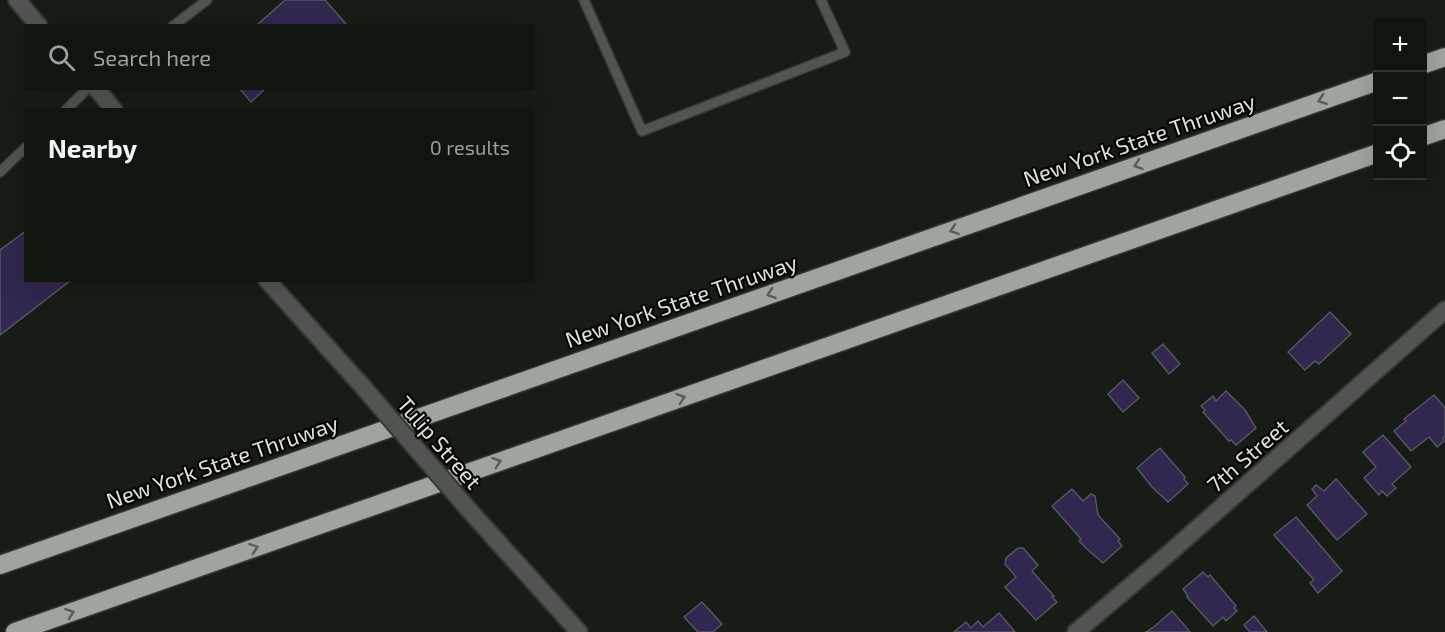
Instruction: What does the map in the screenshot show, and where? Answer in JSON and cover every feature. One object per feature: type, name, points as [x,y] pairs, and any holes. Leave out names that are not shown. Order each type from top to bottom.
[{"type":"highway","points":[[1427,63],[1445,57]]},
{"type":"highway","name":"New York State Thruway","points":[[0,565],[1373,82]]},
{"type":"highway","points":[[1427,135],[1445,129]]},
{"type":"highway","points":[[15,632],[1373,154]]},
{"type":"street","points":[[17,0],[37,24]]},
{"type":"street","points":[[98,90],[112,108]]},
{"type":"street","name":"Tulip Street","points":[[269,282],[579,632]]},
{"type":"street","name":"7th Street","points":[[1076,632],[1167,555],[1445,310]]},
{"type":"lane","points":[[176,24],[207,0]]},
{"type":"lane","points":[[584,0],[642,131],[845,52],[821,0]]},
{"type":"lane","points":[[68,108],[86,90]]},
{"type":"lane","points":[[0,172],[24,149]]},
{"type":"building","points":[[285,0],[325,0],[346,24],[258,24]]},
{"type":"building","points":[[241,90],[264,90],[251,102]]},
{"type":"building","points":[[24,232],[24,282],[69,282],[0,335],[0,250]]},
{"type":"building","points":[[1330,312],[1351,334],[1319,364],[1315,361],[1305,370],[1288,352]]},
{"type":"building","points":[[1163,344],[1180,364],[1169,374],[1152,353]]},
{"type":"building","points":[[1123,380],[1139,398],[1123,412],[1108,394]]},
{"type":"building","points":[[1226,391],[1245,410],[1256,428],[1236,445],[1231,440],[1229,441],[1203,412],[1205,410],[1201,406],[1213,396],[1216,401]]},
{"type":"building","points":[[1434,395],[1445,408],[1444,441],[1437,447],[1429,437],[1411,451],[1394,431],[1406,421],[1404,419]]},
{"type":"building","points":[[1383,435],[1411,467],[1392,484],[1396,488],[1387,496],[1382,491],[1379,495],[1364,478],[1376,467],[1363,452]]},
{"type":"building","points":[[1160,448],[1185,477],[1188,484],[1168,502],[1137,468]]},
{"type":"building","points":[[1336,479],[1367,514],[1337,540],[1307,505],[1317,496],[1312,489],[1316,485],[1324,491]]},
{"type":"building","points":[[1072,489],[1083,501],[1091,494],[1095,496],[1098,515],[1120,539],[1118,541],[1122,546],[1103,563],[1079,541],[1081,539],[1052,506]]},
{"type":"building","points":[[1296,517],[1342,571],[1318,593],[1310,583],[1314,580],[1274,535]]},
{"type":"building","points":[[1018,548],[1023,548],[1038,565],[1032,571],[1057,602],[1036,620],[1005,587],[1016,577],[1005,564],[1006,558]]},
{"type":"building","points":[[1203,572],[1208,577],[1210,575],[1236,606],[1234,608],[1237,611],[1226,621],[1223,617],[1213,626],[1187,597],[1183,589]]},
{"type":"building","points":[[702,602],[722,624],[713,632],[698,632],[684,617]]},
{"type":"building","points":[[1172,611],[1190,632],[1146,632],[1155,626]]},
{"type":"building","points":[[999,613],[1015,632],[954,632],[966,622],[971,628],[978,621],[983,627]]},
{"type":"building","points":[[1254,616],[1267,632],[1250,632],[1244,625]]}]
